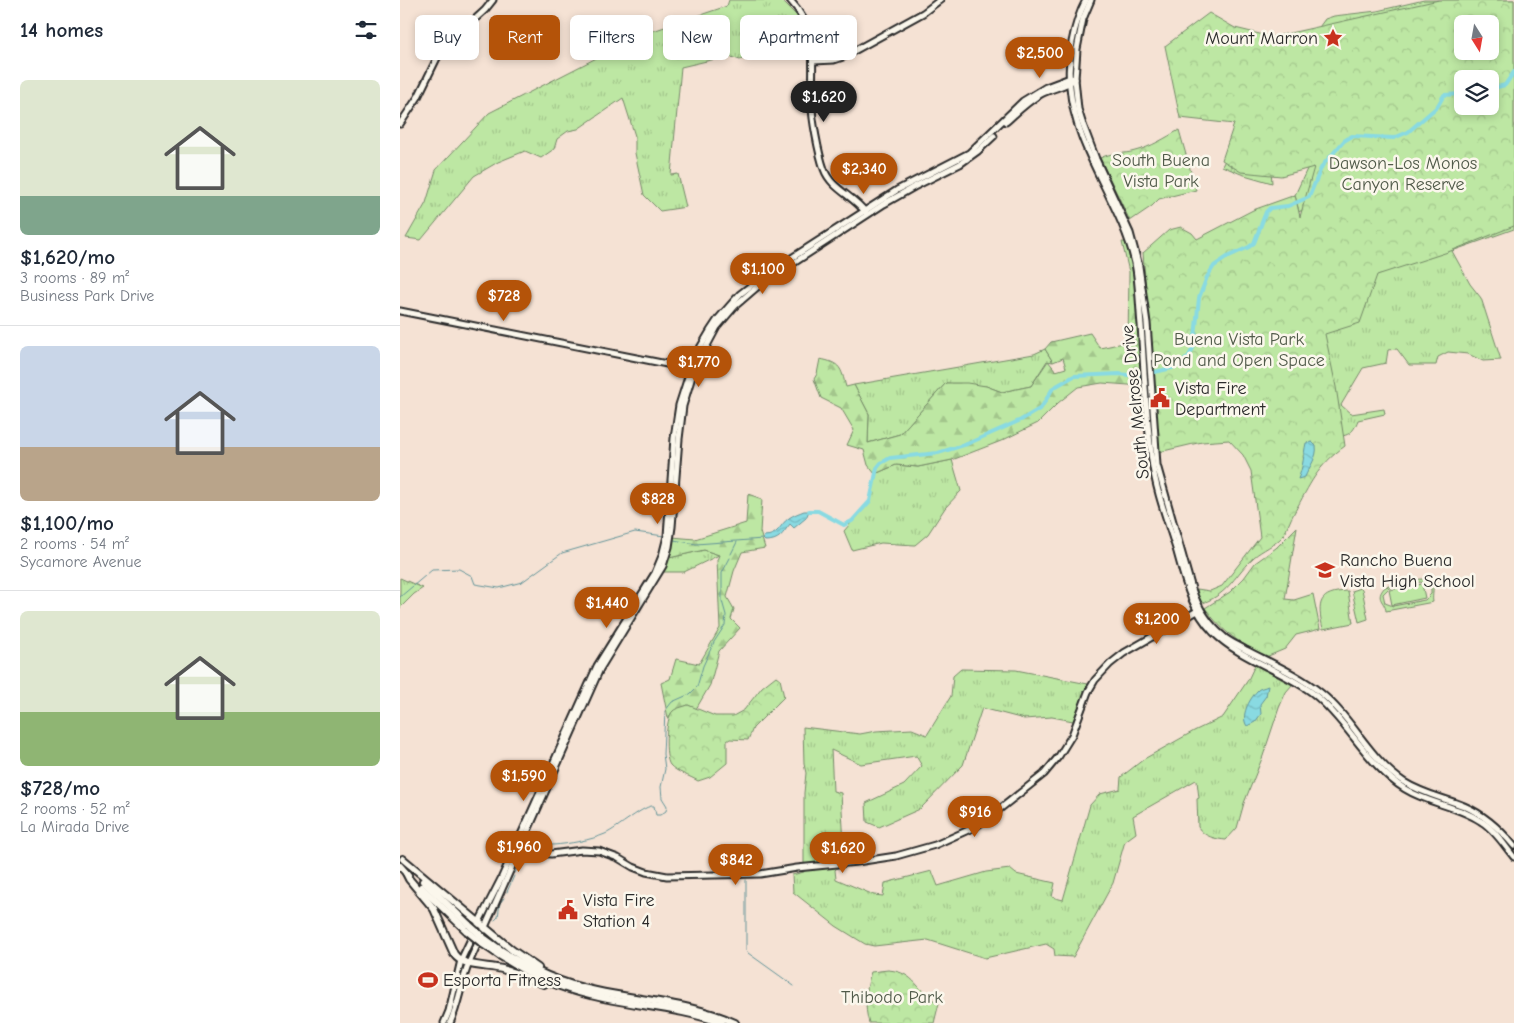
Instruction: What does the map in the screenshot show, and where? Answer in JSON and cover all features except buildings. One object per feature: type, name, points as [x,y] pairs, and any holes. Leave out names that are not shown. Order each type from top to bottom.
[{"type":"highway","points":[[401,858],[517,954],[558,980]]},
{"type":"highway","points":[[401,858],[468,928]]},
{"type":"highway","points":[[400,866],[434,909],[458,959],[502,969],[542,984],[694,1014],[722,1023]]},
{"type":"highway","points":[[406,873],[507,961],[555,985],[586,994]]},
{"type":"highway","points":[[484,942],[525,965],[558,980],[594,991],[692,1008],[735,1023]]},
{"type":"main road","points":[[400,124],[418,97],[441,53],[493,0]]},
{"type":"main road","points":[[790,0],[808,28],[811,40],[814,62],[812,113],[824,169],[832,183],[851,196],[866,213]]},
{"type":"main road","points":[[814,62],[834,60],[843,56],[923,13],[940,0]]},
{"type":"main road","name":"South Melrose Drive","points":[[1086,0],[1081,9],[1070,56],[1075,119],[1121,225],[1133,258],[1159,474],[1199,610],[1225,638],[1321,693],[1397,777],[1416,789],[1463,806],[1483,816],[1496,826],[1514,846]]},
{"type":"main road","name":"South Melrose Drive","points":[[1071,80],[1083,19],[1091,0]]},
{"type":"main road","points":[[866,213],[954,164],[976,148],[1029,97],[1046,87],[1071,80]]},
{"type":"main road","points":[[451,1022],[464,975],[489,903],[602,667],[654,582],[666,557],[672,527],[680,422],[686,394],[692,369],[718,328],[745,297],[775,274],[897,190],[972,156],[985,146],[1009,119],[1033,99],[1071,80]]},
{"type":"main road","points":[[400,311],[692,369]]},
{"type":"main road","name":"South Melrose Drive","points":[[1148,388],[1147,410],[1154,474],[1187,588],[1214,632],[1233,648],[1296,683],[1317,697],[1381,770],[1397,783],[1407,790],[1458,809],[1484,823],[1514,857]]},
{"type":"main road","points":[[1147,410],[1150,413],[1152,425],[1154,426]]},
{"type":"main road","points":[[518,845],[539,853],[551,854],[582,850],[599,851],[646,872],[674,876],[760,874],[896,856],[935,846],[975,827],[1032,784],[1059,756],[1072,735],[1088,692],[1104,670],[1122,655],[1199,610]]},
{"type":"main road","points":[[444,1023],[449,1011],[462,960],[482,924]]},
{"type":"green space","points":[[729,0],[781,0],[796,15],[740,15],[740,60],[730,57],[730,15],[700,15],[727,6]]},
{"type":"green space","name":"Dawson-Los Monos Canyon Reserve","points":[[1424,0],[1514,0],[1514,229],[1452,251],[1470,284],[1481,298],[1501,360],[1483,361],[1468,354],[1448,352],[1438,357],[1436,365],[1409,365],[1397,349],[1388,350],[1386,363],[1363,368],[1341,405],[1351,414],[1384,409],[1385,414],[1358,420],[1354,429],[1349,434],[1342,436],[1333,436],[1310,205],[1299,212],[1295,195],[1307,169],[1326,149],[1270,156],[1272,183],[1222,166],[1233,145],[1325,19],[1334,16],[1377,11]]},
{"type":"green space","name":"Buena Vista Park Pond and Open Space","points":[[1439,0],[1514,0],[1514,226],[1448,252],[1377,275],[1360,323],[1325,334],[1336,387],[1345,446],[1327,461],[1315,476],[1282,537],[1247,563],[1226,589],[1203,603],[1199,600],[1197,589],[1210,591],[1222,586],[1260,537],[1251,471],[1243,455],[1229,440],[1202,442],[1159,452],[1143,253],[1169,230],[1181,227],[1192,233],[1197,239],[1253,210],[1295,195],[1300,217],[1314,167],[1281,176],[1241,172],[1222,160],[1234,124],[1180,118],[1165,46],[1209,13],[1235,28],[1272,37]]},
{"type":"green space","points":[[663,28],[663,60],[711,60],[681,67],[671,175],[678,174],[686,207],[660,211],[644,195],[635,153],[635,136],[623,98],[578,129],[568,131],[557,139],[554,149],[541,158],[525,151],[498,162],[474,176],[421,240],[406,238],[426,203],[436,170],[489,113],[593,60],[653,60],[653,31]]},
{"type":"green space","name":"South Buena Vista Park","points":[[1179,130],[1196,190],[1159,199],[1130,221],[1100,158],[1141,149]]},
{"type":"green space","points":[[1122,242],[1126,242],[1135,282],[1142,386],[1102,383],[1078,387],[1038,423],[1001,441],[952,460],[918,467],[896,465],[875,474],[868,465],[864,450],[847,445],[854,430],[841,408],[821,398],[814,379],[820,359],[832,362],[839,367],[846,387],[854,385],[869,414],[868,443],[900,434],[946,383],[967,383],[986,386],[1002,392],[1031,386],[1048,361],[1056,371],[1066,368],[1063,358],[1053,362],[1045,349],[1051,342],[1090,333],[1100,348],[1128,342],[1129,272]]},
{"type":"green space","points":[[1045,349],[1053,362],[1047,361],[1031,386],[1002,392],[986,386],[946,383],[900,434],[868,443],[869,414],[854,385],[1034,354]]},
{"type":"green space","points":[[952,460],[961,491],[945,508],[928,534],[915,545],[881,543],[852,550],[844,531],[870,501],[875,474],[896,465],[918,467]]},
{"type":"green space","points":[[748,494],[762,499],[760,532],[765,548],[742,552],[734,571],[727,597],[734,609],[731,619],[740,628],[719,651],[710,685],[696,709],[688,705],[673,711],[668,718],[661,683],[670,679],[676,659],[699,664],[720,628],[717,560],[719,555],[704,550],[669,558],[672,537],[695,539],[746,523]]},
{"type":"green space","points":[[1297,527],[1285,599],[1294,600],[1313,594],[1320,629],[1296,635],[1285,649],[1266,657],[1232,637],[1205,608],[1230,592],[1255,563],[1276,548]]},
{"type":"green space","points":[[704,550],[719,555],[684,572],[663,572],[669,558]]},
{"type":"green space","points":[[400,578],[423,588],[400,608]]},
{"type":"green space","points":[[1421,579],[1427,580],[1433,588],[1433,602],[1386,611],[1380,597],[1385,587]],"holes":[[[1420,582],[1426,583],[1431,588],[1431,594],[1425,600],[1393,606],[1385,603],[1383,594],[1389,588]]]},
{"type":"green space","points":[[1422,584],[1425,598],[1392,605],[1389,590]]},
{"type":"green space","points":[[1361,588],[1368,619],[1359,622],[1352,591]]},
{"type":"green space","points":[[1348,591],[1353,623],[1323,629],[1320,612],[1322,601],[1331,594]]},
{"type":"green space","points":[[1255,665],[1292,685],[1286,692],[1279,708],[1263,756],[1244,803],[1237,828],[1226,840],[1210,837],[1198,827],[1197,799],[1199,798],[1196,780],[1133,816],[1136,833],[1125,841],[1113,883],[1073,957],[1055,956],[1054,949],[1046,944],[985,958],[928,940],[874,946],[865,944],[836,926],[793,892],[792,875],[804,872],[804,793],[806,773],[803,727],[860,734],[912,729],[927,735],[951,696],[953,676],[961,669],[1016,670],[1088,684],[1073,721],[1052,717],[1024,719],[982,708],[963,765],[920,809],[879,827],[867,822],[866,803],[904,785],[922,766],[916,756],[861,764],[831,750],[833,791],[841,793],[845,861],[835,870],[836,879],[874,895],[883,896],[885,883],[932,871],[938,886],[986,872],[1010,869],[1016,874],[1055,883],[1052,897],[1063,900],[1090,805],[1100,794],[1120,789],[1121,777],[1144,759],[1223,717],[1248,680]]},
{"type":"green space","points":[[776,676],[780,679],[784,697],[753,728],[748,740],[730,739],[727,741],[727,763],[710,777],[698,781],[679,772],[670,765],[666,738],[668,721],[673,711],[688,705],[715,716],[733,716],[744,710],[762,687]]},
{"type":"green space","name":"Thibodo Park","points":[[888,970],[905,975],[931,999],[939,1003],[934,1023],[869,1023],[866,999],[871,972]]},
{"type":"water","points":[[1312,442],[1316,446],[1314,458],[1305,477],[1298,479],[1306,443]]},
{"type":"water","points":[[804,511],[809,511],[806,518],[794,528],[790,524],[783,534],[774,540],[765,541],[763,539],[764,536],[769,536],[776,532],[789,518]]},
{"type":"water","points":[[1268,686],[1266,696],[1260,704],[1261,714],[1255,722],[1247,726],[1244,718],[1248,703],[1258,690]]},
{"type":"waterway","points":[[1499,87],[1505,85],[1514,72]]},
{"type":"waterway","points":[[809,511],[818,511],[844,525],[852,521],[870,501],[877,468],[881,463],[890,458],[938,453],[967,444],[1021,420],[1041,408],[1053,388],[1074,376],[1119,374],[1138,376],[1181,364],[1189,356],[1194,346],[1199,298],[1207,277],[1214,266],[1254,243],[1266,212],[1270,208],[1288,206],[1309,197],[1322,166],[1344,141],[1352,136],[1394,138],[1408,132],[1437,107],[1444,95],[1454,94]]},
{"type":"waterway","points":[[400,597],[432,570],[459,569],[472,576],[475,584],[499,588],[522,582],[562,553],[635,532],[664,536]]},
{"type":"waterway","points":[[674,540],[696,544],[763,539]]},
{"type":"waterway","points":[[731,554],[737,542]]},
{"type":"waterway","points":[[530,843],[553,845],[587,840],[610,831],[650,806],[654,806],[656,815],[666,811],[667,806],[662,798],[661,787],[665,769],[663,754],[665,711],[672,702],[690,694],[697,687],[703,666],[714,642],[725,625],[726,615],[722,601],[722,573],[730,558]]},
{"type":"waterway","points":[[515,873],[525,852]]},
{"type":"waterway","points":[[507,892],[514,876]]},
{"type":"waterway","points":[[746,880],[746,950],[794,986]]},
{"type":"waterway","points":[[495,920],[498,917],[500,903],[504,898]]},
{"type":"place","name":"Mount Marron","points":[[1333,38]]},
{"type":"place","name":"Vista Fire Department","points":[[1160,398]]},
{"type":"place","name":"Rancho Buena Vista High School","points":[[1325,570]]},
{"type":"place","name":"Vista Fire Station 4","points":[[568,910]]},
{"type":"place","name":"Esporta Fitness","points":[[428,980]]}]
